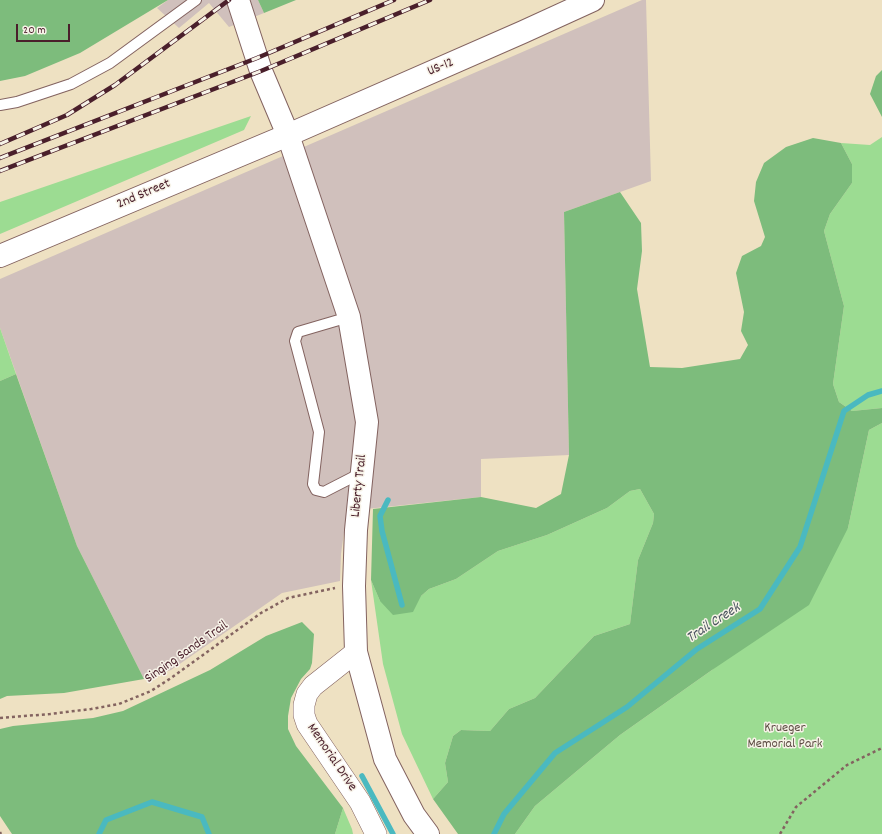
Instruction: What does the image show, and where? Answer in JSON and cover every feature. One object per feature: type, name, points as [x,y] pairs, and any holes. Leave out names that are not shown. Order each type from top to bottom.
[{"type":"street","name":"Liberty Trail","points":[[238,0],[261,71],[288,134],[349,317],[367,422],[356,530],[354,586],[356,652],[385,759],[414,815],[428,834]]},
{"type":"street","name":"US-12","points":[[288,134],[593,0]]},
{"type":"street","name":"2nd Street","points":[[0,256],[288,134]]},
{"type":"street","name":"Memorial Drive","points":[[356,652],[313,686],[307,694],[304,704],[304,715],[307,724],[360,802],[376,834]]},
{"type":"lane","points":[[0,105],[17,102],[71,84],[110,63],[196,0]]},
{"type":"lane","points":[[349,317],[298,332],[295,341],[319,432],[313,484],[316,490],[324,492],[362,473]]},
{"type":"path","name":"Singing Sands Trail","points":[[0,718],[50,714],[119,704],[151,691],[261,613],[288,598],[354,586]]},
{"type":"path","points":[[780,834],[796,807],[847,765],[882,748]]},
{"type":"shaded area","points":[[168,0],[258,0],[264,13],[229,27],[209,3],[179,28],[157,8]]},
{"type":"shaded area","points":[[642,0],[646,0],[651,181],[564,212],[569,455],[481,459],[481,497],[347,511],[341,554],[340,581],[282,593],[171,670],[144,679],[77,546],[0,328],[0,279]]},
{"type":"green space","points":[[0,0],[168,0],[80,53],[25,76],[0,81]]},
{"type":"green space","points":[[258,0],[296,0],[264,13]]},
{"type":"green space","points":[[882,70],[882,117],[870,94],[876,76]]},
{"type":"green space","points":[[251,116],[244,130],[0,234],[0,202]]},
{"type":"green space","points":[[882,137],[882,408],[852,411],[839,402],[833,384],[844,306],[824,231],[830,214],[852,183],[852,164],[841,143],[870,145]]},
{"type":"green space","points":[[813,138],[841,143],[852,164],[852,183],[830,214],[824,231],[844,306],[833,384],[839,402],[852,411],[882,408],[882,423],[869,430],[848,528],[809,605],[712,670],[620,735],[535,806],[515,834],[458,834],[433,799],[448,782],[445,763],[453,736],[461,730],[490,731],[509,709],[535,698],[594,636],[630,624],[638,560],[653,523],[654,514],[640,489],[630,491],[607,508],[547,535],[498,551],[456,579],[429,589],[421,596],[413,612],[393,615],[380,601],[371,580],[373,509],[481,497],[536,508],[561,494],[569,455],[564,212],[620,192],[641,223],[642,251],[637,289],[650,367],[682,368],[740,359],[748,345],[741,331],[744,312],[736,273],[742,256],[761,246],[765,237],[754,201],[756,182],[764,163],[786,147]]},
{"type":"green space","points":[[0,328],[16,374],[0,381]]},
{"type":"green space","points":[[16,374],[77,546],[144,679],[64,693],[7,696],[0,699],[0,381]]},
{"type":"green space","name":"Krueger Memorial Park","points":[[882,423],[882,834],[515,834],[535,806],[620,735],[712,670],[848,528],[869,430]]},
{"type":"green space","points":[[640,489],[654,514],[653,523],[638,560],[630,624],[594,636],[535,698],[509,709],[490,731],[461,730],[453,736],[445,763],[448,782],[433,799],[402,734],[383,664],[371,580],[380,601],[421,596],[429,589],[456,579],[498,551],[547,535],[607,508],[630,491]]},
{"type":"green space","points":[[302,622],[314,634],[312,663],[310,669],[301,679],[291,698],[288,716],[288,729],[296,746],[343,808],[335,834],[12,834],[0,816],[0,729],[13,726],[93,718],[123,711],[210,670],[266,636]]},
{"type":"green space","points":[[343,808],[352,829],[353,834],[335,834]]},
{"type":"waterway","name":"Trail Creek","points":[[494,834],[504,814],[555,753],[627,707],[697,649],[760,609],[800,547],[844,411],[868,395],[882,391]]},
{"type":"waterway","points":[[388,500],[380,516],[382,531],[402,605]]},
{"type":"waterway","points":[[362,776],[393,834]]},
{"type":"waterway","name":"Trail Creek","points":[[99,834],[106,820],[152,802],[202,817],[209,834]]},
{"type":"railway","points":[[0,144],[67,115],[115,85],[229,0]]},
{"type":"railway","points":[[0,158],[257,58],[394,0]]},
{"type":"railway","points":[[0,171],[261,71],[430,0]]}]
